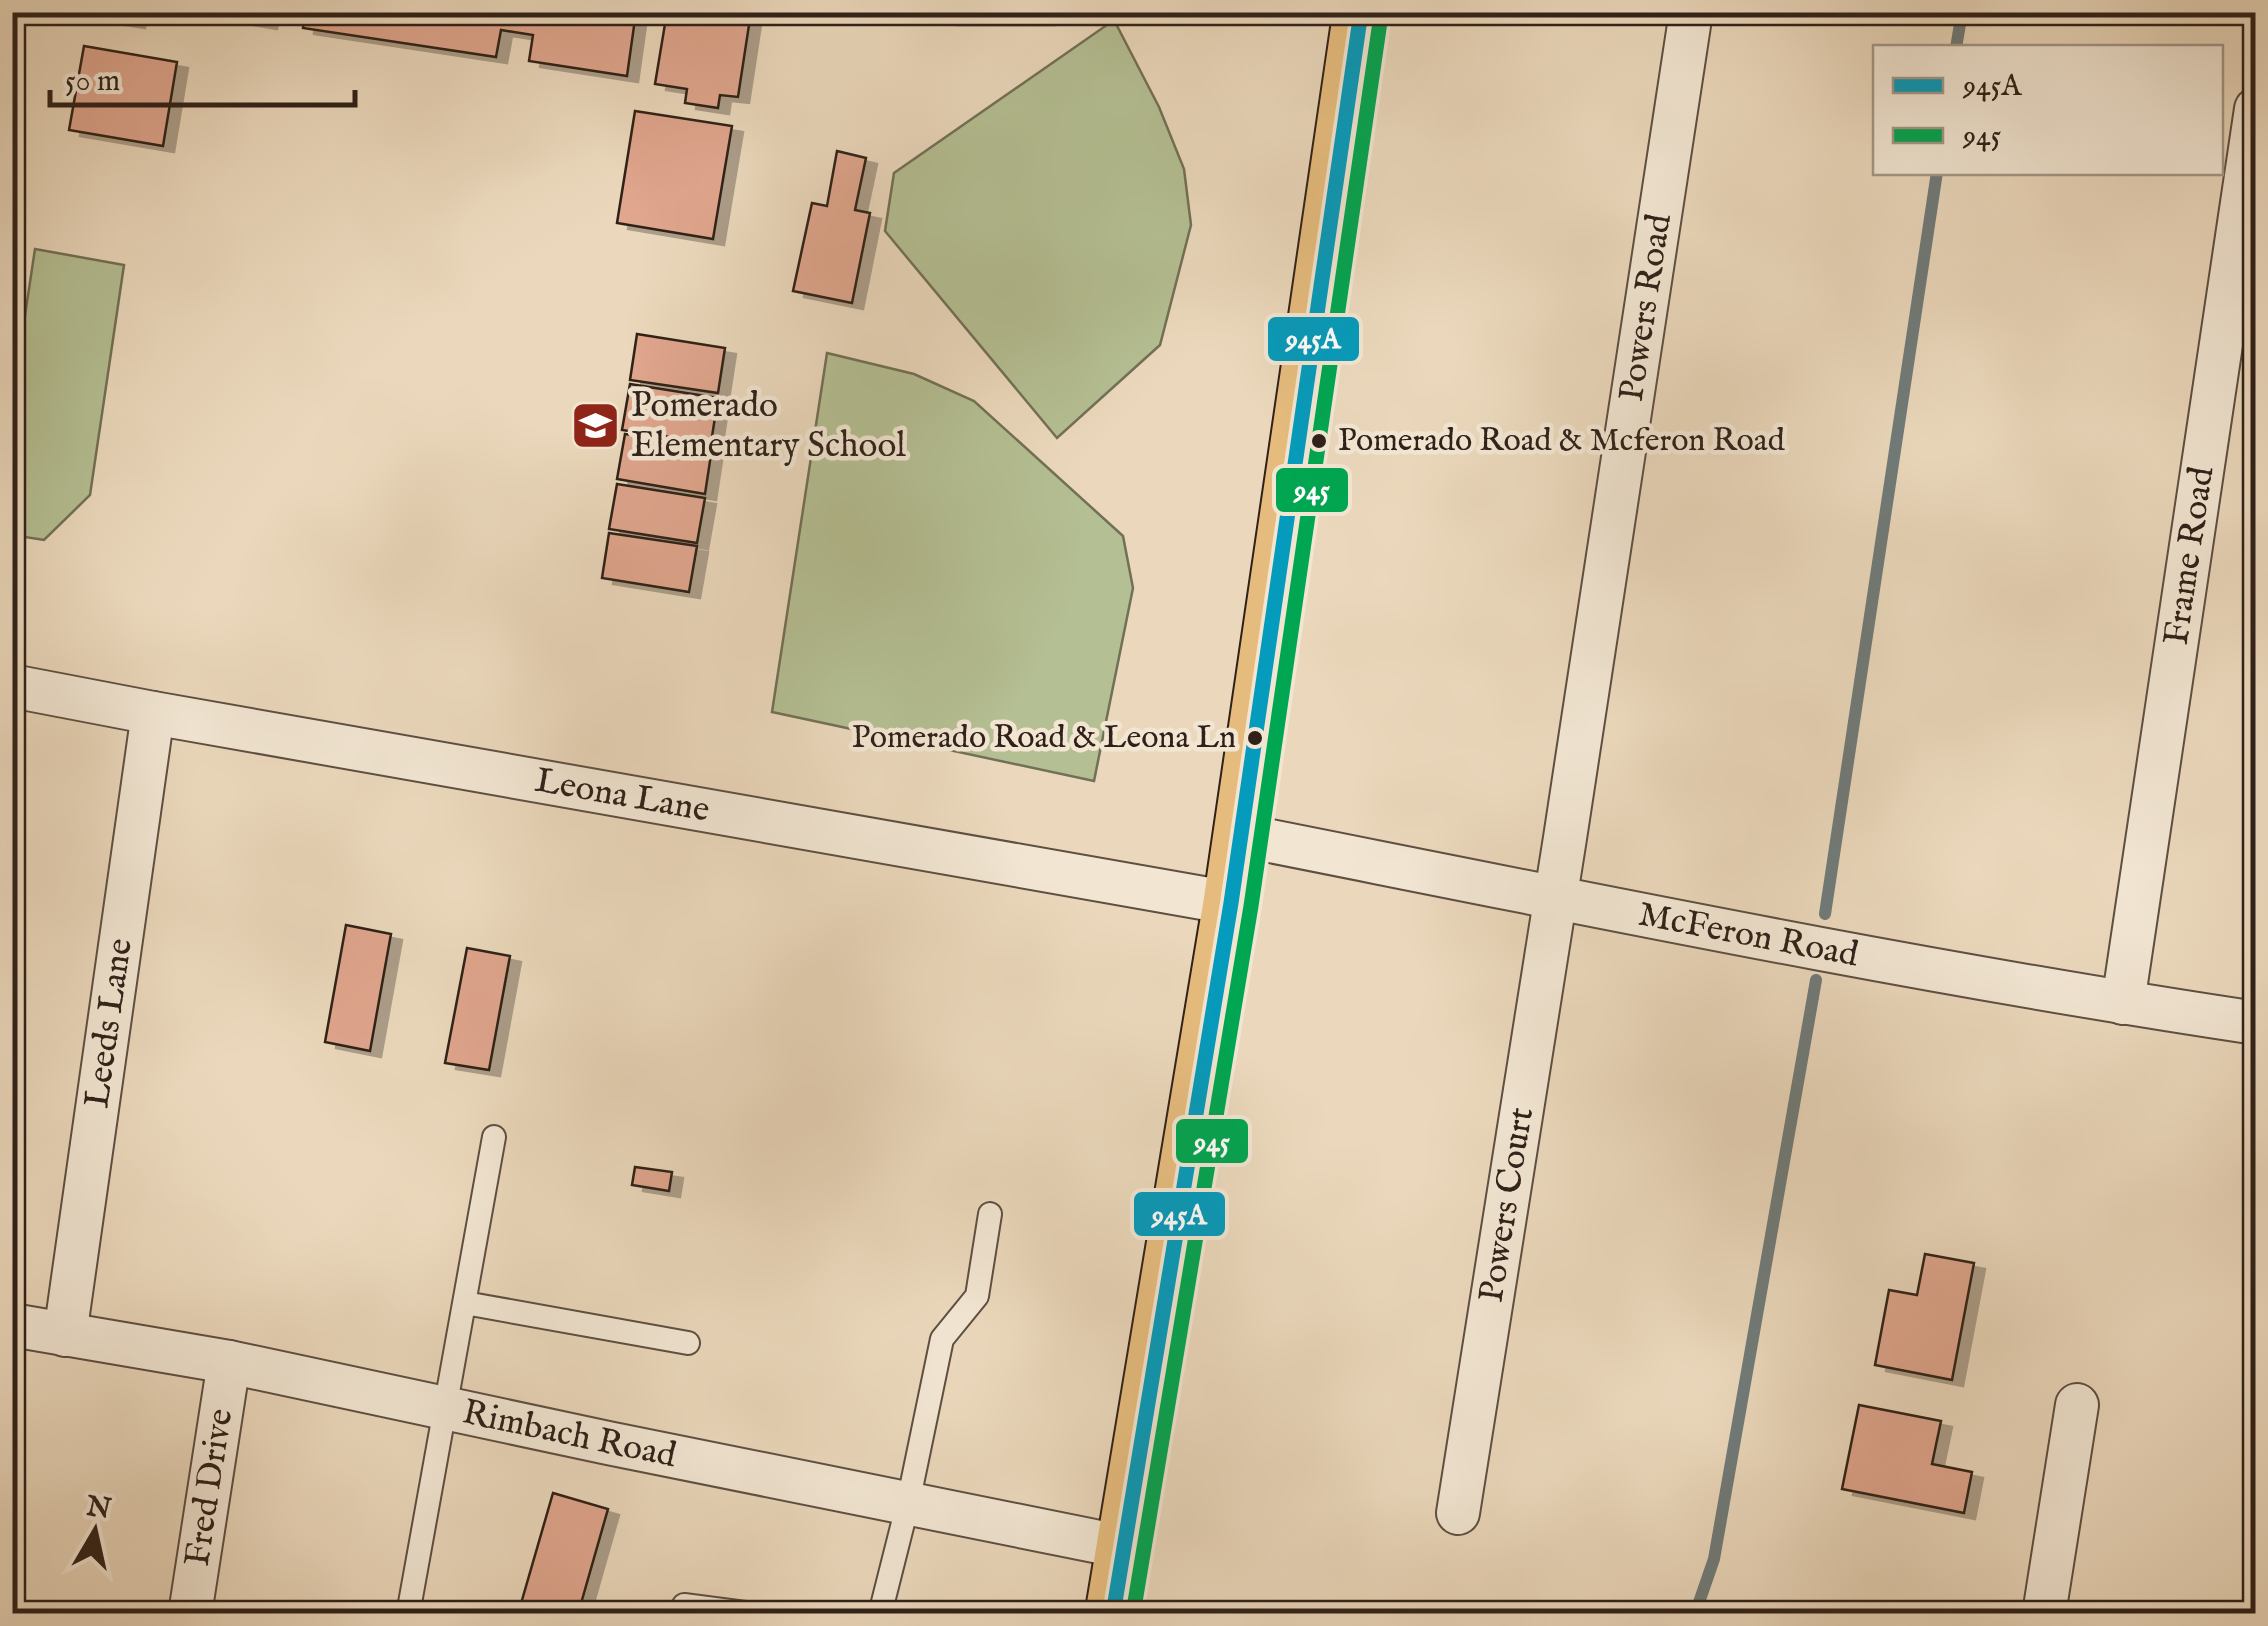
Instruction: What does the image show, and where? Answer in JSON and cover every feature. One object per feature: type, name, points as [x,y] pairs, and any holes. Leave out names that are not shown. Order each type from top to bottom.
[{"type":"main road","points":[[1113,1614],[1231,903],[1361,12]]},
{"type":"street","name":"Powers Road","points":[[1556,898],[1690,12]]},
{"type":"street","name":"Frame Road","points":[[2122,1003],[2256,108]]},
{"type":"street","name":"Leona Lane","points":[[12,686],[1231,903]]},
{"type":"street","name":"Leeds Lane","points":[[65,1335],[153,713]]},
{"type":"street","name":"McFeron Road","points":[[1240,835],[1556,898],[2122,1003],[2256,1024]]},
{"type":"street","name":"Powers Court","points":[[1458,1513],[1556,898]]},
{"type":"street","name":"Rimbach Road","points":[[13,1326],[229,1362],[1124,1546]]},
{"type":"street","name":"Fred Drive","points":[[190,1614],[229,1362]]},
{"type":"street","points":[[2044,1614],[2077,1405]]},
{"type":"lane","points":[[408,1614],[494,1137]]},
{"type":"lane","points":[[880,1614],[942,1339],[977,1296],[990,1214]]},
{"type":"lane","points":[[465,1303],[688,1343]]},
{"type":"lane","points":[[684,1605],[753,1614]]},
{"type":"path","points":[[12,1165],[17,1185],[22,1304],[13,1326]]},
{"type":"green space","points":[[860,12],[1091,13],[1056,25],[958,25],[859,16]]},
{"type":"green space","points":[[1114,20],[1159,107],[1184,169],[1191,225],[1160,345],[1057,438],[885,231],[894,173]]},
{"type":"green space","points":[[35,249],[124,265],[90,495],[44,540],[12,535],[13,395]]},
{"type":"green space","points":[[827,353],[914,374],[974,401],[1123,536],[1133,588],[1094,781],[772,712]]},
{"type":"building","points":[[88,12],[136,12],[134,22]]},
{"type":"building","points":[[199,12],[268,12],[266,23]]},
{"type":"building","points":[[305,12],[497,12],[560,21],[561,12],[636,12],[627,76],[529,61],[533,35],[501,30],[496,57],[303,28]]},
{"type":"building","points":[[667,12],[751,12],[738,97],[720,95],[718,108],[685,103],[687,89],[655,84]]},
{"type":"building","points":[[84,46],[177,62],[163,146],[69,130]]},
{"type":"building","points":[[635,111],[732,126],[713,239],[617,223]]},
{"type":"building","points":[[837,151],[866,158],[855,210],[870,213],[852,303],[793,291],[812,203],[827,206]]},
{"type":"building","points":[[637,334],[725,348],[718,393],[630,380]]},
{"type":"building","points":[[630,384],[718,398],[711,443],[622,430]]},
{"type":"building","points":[[625,434],[712,448],[705,494],[617,479]]},
{"type":"building","points":[[617,484],[705,498],[697,543],[609,529]]},
{"type":"building","points":[[609,533],[697,546],[689,592],[602,578]]},
{"type":"building","points":[[346,925],[391,934],[370,1051],[325,1042]]},
{"type":"building","points":[[467,948],[510,956],[489,1070],[445,1063]]},
{"type":"building","points":[[635,1167],[672,1172],[669,1191],[632,1185]]},
{"type":"building","points":[[1925,1254],[1974,1263],[1952,1380],[1875,1365],[1889,1290],[1917,1295]]},
{"type":"building","points":[[1859,1405],[1941,1421],[1932,1464],[1972,1472],[1964,1513],[1842,1489]]},
{"type":"building","points":[[553,1493],[608,1509],[578,1614],[518,1614]]},
{"type":"waterway","points":[[1956,45],[1962,12]]},
{"type":"waterway","points":[[1825,914],[1937,175]]},
{"type":"waterway","points":[[1695,1614],[1714,1559],[1816,980]]},
{"type":"transit line","name":"945A","points":[[1113,1614],[1231,903],[1361,12]]},
{"type":"transit line","name":"945","points":[[1133,1614],[1251,906],[1381,15]]},
{"type":"place","name":"Pomerado Elementary School","points":[[596,426]]},
{"type":"place","name":"Pomerado Road & Mcferon Road","points":[[1319,441]]},
{"type":"place","name":"Pomerado Road & Leona Ln","points":[[1255,738]]}]
